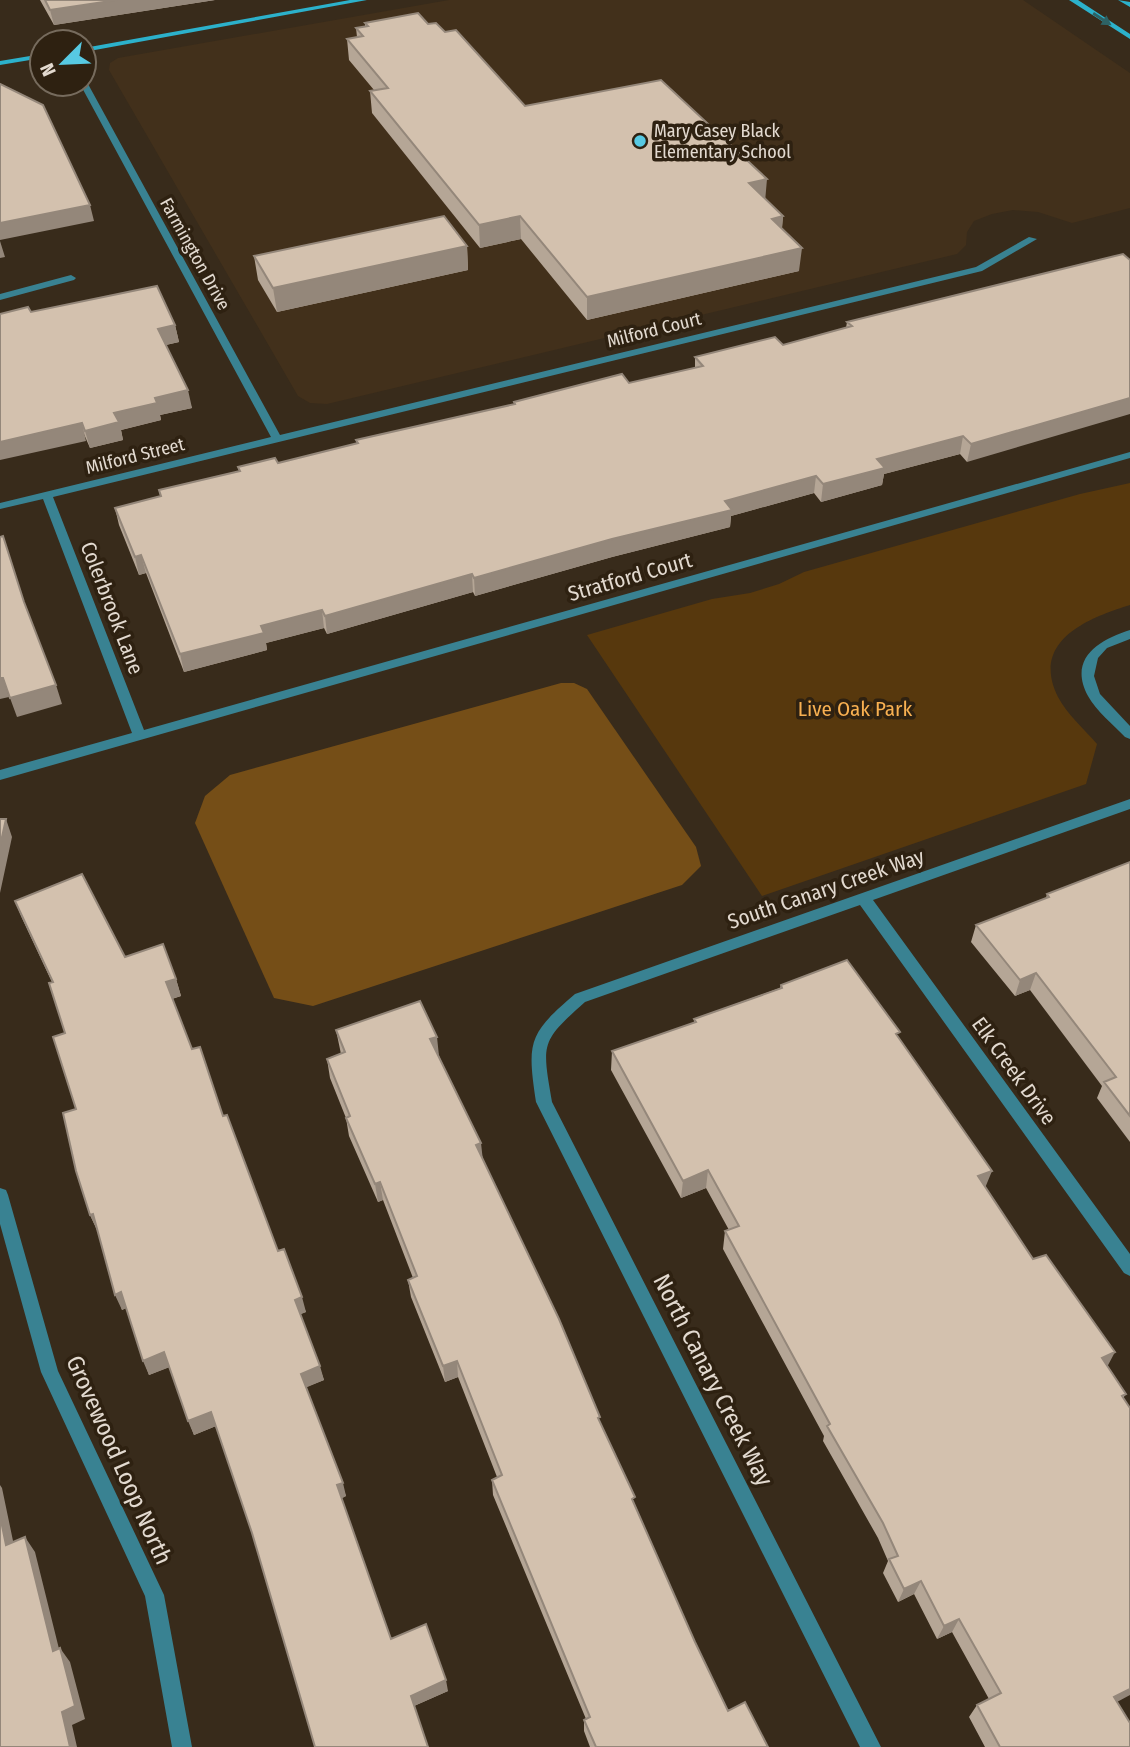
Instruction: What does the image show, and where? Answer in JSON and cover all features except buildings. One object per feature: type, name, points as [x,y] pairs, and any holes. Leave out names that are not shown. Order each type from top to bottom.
[{"type":"street","points":[[98,47],[363,0]]},
{"type":"street","points":[[1073,0],[1130,37]]},
{"type":"street","points":[[1122,0],[1130,5]]},
{"type":"street","points":[[0,63],[28,58]]},
{"type":"street","name":"Farmington Drive","points":[[92,98],[277,439]]},
{"type":"street","name":"Milford Court","points":[[277,439],[979,269],[1032,239]]},
{"type":"street","points":[[0,297],[71,278]]},
{"type":"street","name":"Milford Street","points":[[0,506],[277,439]]},
{"type":"street","name":"Stratford Court","points":[[0,775],[1130,455]]},
{"type":"street","name":"Colerbrook Lane","points":[[47,495],[140,736]]},
{"type":"street","points":[[1130,634],[1104,645],[1092,657],[1088,676],[1094,696],[1130,734]]},
{"type":"street","name":"South Canary Creek Way","points":[[544,1029],[580,998],[1130,804]]},
{"type":"street","name":"Elk Creek Drive","points":[[863,898],[1130,1268]]},
{"type":"street","name":"North Canary Creek Way","points":[[544,1029],[537,1054],[544,1102],[872,1747]]},
{"type":"street","name":"Grovewood Loop North","points":[[0,1195],[50,1372],[154,1595],[182,1747]]},
{"type":"shaded area","name":"Mary Casey Black Elementary School","points":[[449,0],[1023,0],[1130,73],[1130,208],[1072,223],[1038,212],[1013,210],[992,214],[974,221],[967,232],[966,245],[957,254],[327,404],[310,403],[298,396],[109,70],[110,63],[118,58]]},
{"type":"shaded area","points":[[561,683],[574,683],[587,689],[696,847],[701,866],[682,885],[313,1006],[274,998],[195,823],[205,796],[230,775]]},
{"type":"green space","name":"Live Oak Park","points":[[1130,483],[1130,605],[1081,625],[1057,647],[1052,661],[1051,678],[1058,697],[1097,744],[1086,784],[762,896],[587,635],[712,599],[750,593],[779,584],[804,572],[1080,494]]},
{"type":"place","name":"Mary Casey Black Elementary School","points":[[640,141]]}]
